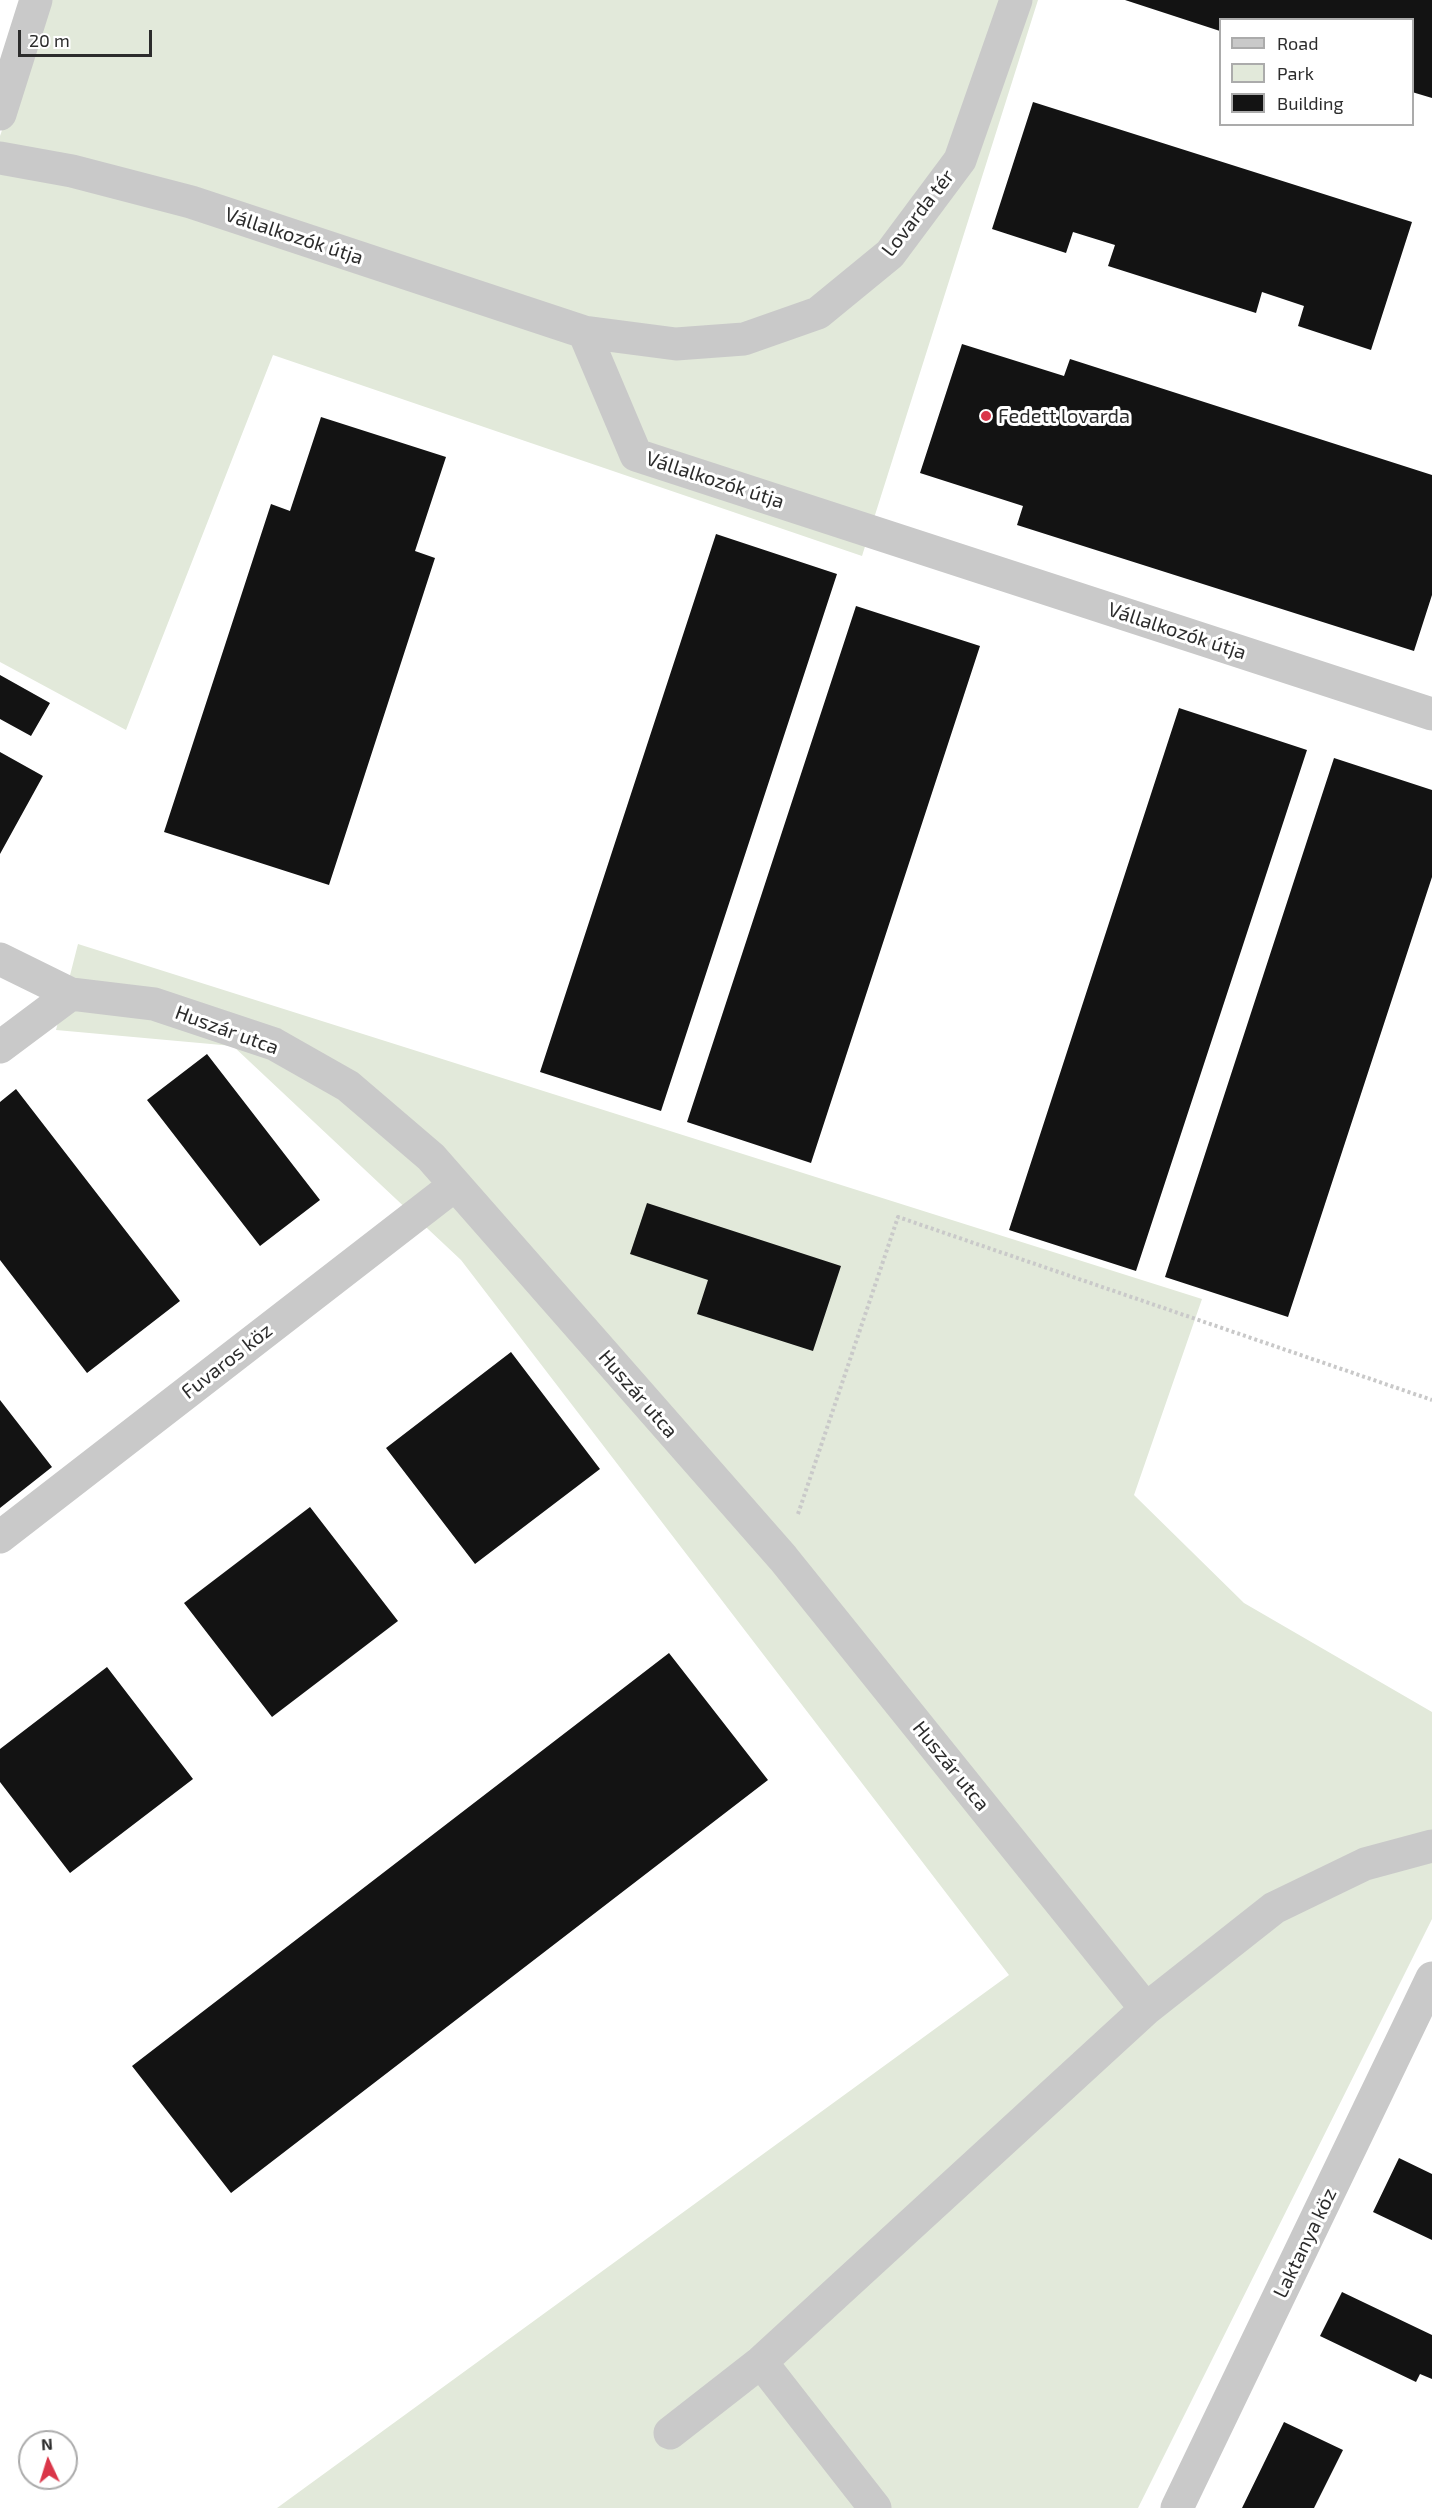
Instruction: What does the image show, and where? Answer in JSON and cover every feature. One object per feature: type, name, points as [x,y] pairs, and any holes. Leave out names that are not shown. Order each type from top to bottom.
[{"type":"street","points":[[0,114],[36,0]]},
{"type":"street","name":"Lovarda tér","points":[[584,332],[675,344],[744,339],[819,313],[891,254],[960,160],[1016,0]]},
{"type":"street","name":"Vállalkozók útja","points":[[0,158],[72,171],[191,202],[584,332],[636,455],[1430,709]]},
{"type":"street","name":"Huszár utca","points":[[0,959],[71,994],[154,1004],[274,1044],[348,1086],[431,1157],[783,1558],[1146,2009]]},
{"type":"street","points":[[0,1047],[71,994]]},
{"type":"street","name":"Fuvaros köz","points":[[0,1537],[455,1185]]},
{"type":"street","points":[[670,2433],[761,2362],[1146,2009],[1274,1908],[1365,1864],[1432,1846]]},
{"type":"street","name":"Laktanya köz","points":[[1177,2508],[1432,1978]]},
{"type":"street","points":[[761,2362],[875,2508]]},
{"type":"path","points":[[783,1558],[898,1217],[1432,1400]]},
{"type":"green space","points":[[47,0],[1038,0],[862,556],[273,355],[126,730],[0,662],[0,136]]},
{"type":"green space","points":[[78,944],[1202,1299],[1134,1495],[1244,1603],[1432,1712],[1432,1919],[1138,2508],[277,2508],[1009,1975],[461,1260],[233,1046],[56,1030]]},
{"type":"building","points":[[1125,0],[1432,0],[1432,98],[1414,93],[1414,18],[1219,18],[1219,31]]},
{"type":"building","points":[[1033,102],[1412,222],[1371,350],[1298,326],[1304,306],[1262,292],[1256,313],[1108,266],[1115,245],[1073,232],[1066,253],[992,229]]},
{"type":"building","points":[[962,344],[1064,376],[1070,359],[1432,475],[1432,595],[1414,651],[1017,525],[1023,506],[920,473]]},
{"type":"building","points":[[321,417],[446,457],[415,551],[435,558],[329,885],[164,832],[271,504],[290,511]]},
{"type":"building","points":[[716,534],[837,574],[661,1111],[540,1072]]},
{"type":"building","points":[[856,606],[980,646],[811,1163],[687,1122]]},
{"type":"building","points":[[0,675],[50,703],[31,736],[0,719]]},
{"type":"building","points":[[1179,708],[1307,750],[1136,1271],[1009,1230]]},
{"type":"building","points":[[0,752],[43,776],[0,854]]},
{"type":"building","points":[[1334,758],[1432,790],[1432,877],[1288,1317],[1165,1277]]},
{"type":"building","points":[[207,1054],[320,1200],[260,1246],[147,1100]]},
{"type":"building","points":[[16,1089],[180,1301],[87,1373],[0,1260],[0,1102]]},
{"type":"building","points":[[647,1203],[841,1266],[813,1351],[697,1314],[708,1280],[630,1254]]},
{"type":"building","points":[[511,1352],[600,1469],[475,1564],[386,1448]]},
{"type":"building","points":[[0,1400],[52,1467],[0,1508]]},
{"type":"building","points":[[310,1507],[398,1621],[272,1717],[184,1603]]},
{"type":"building","points":[[669,1653],[768,1780],[231,2193],[132,2066]]},
{"type":"building","points":[[107,1667],[193,1779],[70,1873],[0,1782],[0,1749]]},
{"type":"building","points":[[1399,2158],[1432,2174],[1432,2240],[1373,2212]]},
{"type":"building","points":[[1342,2292],[1432,2335],[1432,2379],[1420,2374],[1416,2382],[1320,2336]]},
{"type":"building","points":[[1284,2422],[1343,2450],[1314,2508],[1242,2508]]},
{"type":"place","name":"Fedett lovarda","points":[[986,416]]}]
